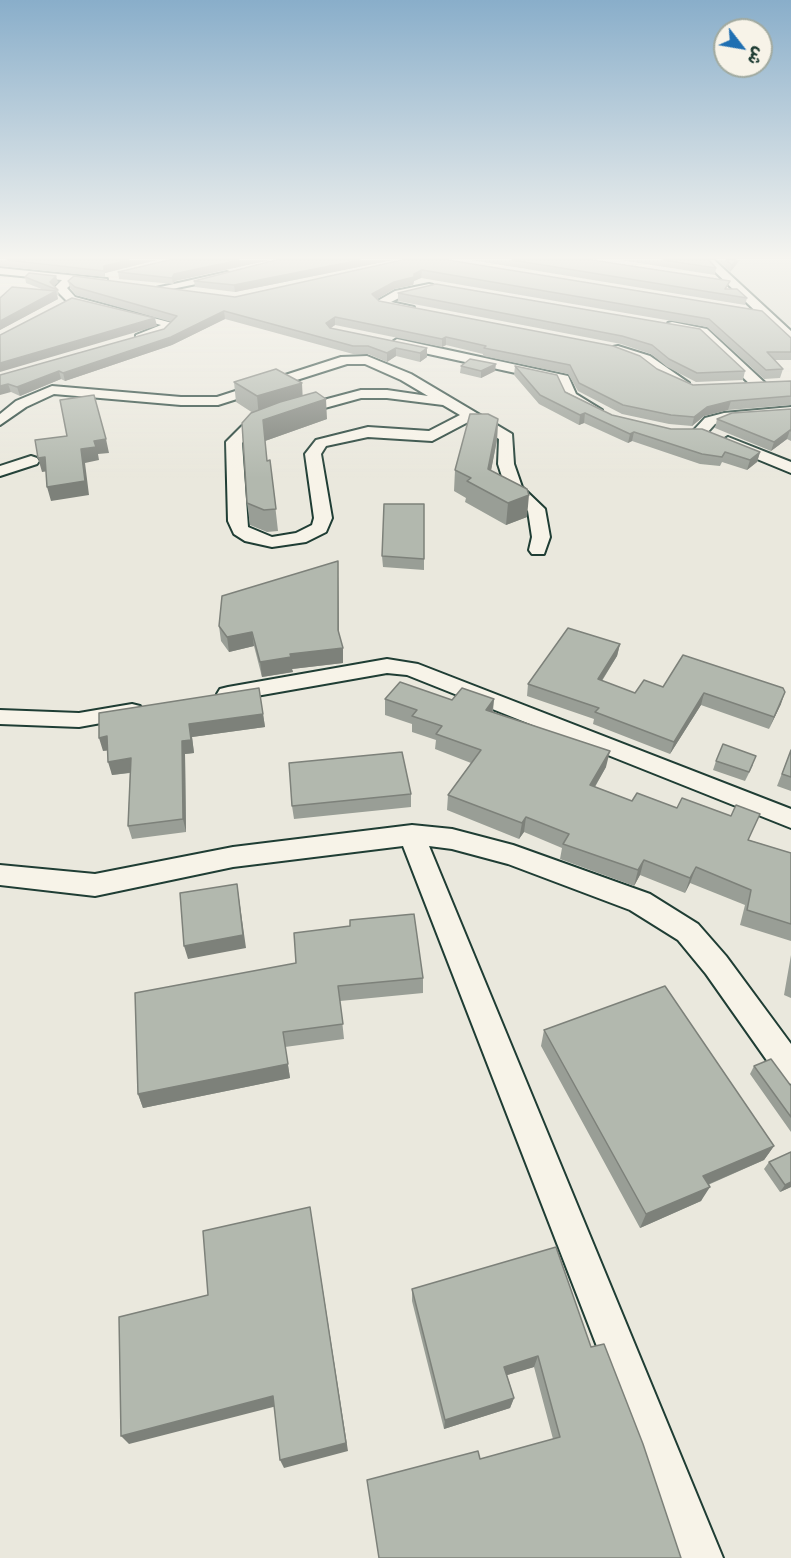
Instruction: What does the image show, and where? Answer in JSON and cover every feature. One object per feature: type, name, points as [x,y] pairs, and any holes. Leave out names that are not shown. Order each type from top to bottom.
[{"type":"street","points":[[126,342],[158,333]]},
{"type":"street","points":[[704,333],[760,386]]},
{"type":"street","points":[[380,339],[562,378],[570,396],[609,416]]},
{"type":"street","points":[[603,346],[645,359],[661,372],[692,388]]},
{"type":"street","points":[[0,421],[21,404],[52,390],[171,401],[218,401],[346,360],[357,359],[382,365],[507,437],[506,464],[514,489],[536,508],[541,537],[538,550]]},
{"type":"street","points":[[739,387],[760,386],[781,389],[791,410],[729,416],[710,421],[693,431],[791,468]]},
{"type":"street","points":[[447,402],[387,394],[361,394],[276,417],[247,429],[234,442],[237,521],[240,530],[244,535],[273,542],[300,538],[320,528],[323,518],[314,454],[315,448],[321,443],[368,432],[432,436],[471,416]]},
{"type":"street","points":[[0,471],[31,461]]},
{"type":"street","points":[[207,698],[387,666],[411,669],[791,819]]},
{"type":"street","points":[[0,717],[79,720],[149,708]]},
{"type":"street","points":[[0,875],[95,885],[233,857],[412,835],[452,839],[513,855],[640,902],[688,932],[716,964],[791,1069]]},
{"type":"street","points":[[412,835],[701,1558]]},
{"type":"building","points":[[4,333],[104,333],[0,363],[0,335]]},
{"type":"building","points":[[151,333],[180,333],[63,373],[59,371],[17,387],[8,384],[0,386],[0,375]]},
{"type":"building","points":[[304,333],[353,333],[427,348],[420,353],[396,348],[387,353],[368,346],[353,346]]},
{"type":"building","points":[[411,333],[544,333],[613,346],[640,356],[657,369],[693,385],[791,381],[791,396],[731,401],[707,407],[694,417],[671,415],[623,405],[579,383],[570,365],[484,348],[486,346],[446,337],[442,339]]},
{"type":"building","points":[[605,333],[704,333],[745,371],[697,373],[669,359],[652,345]]},
{"type":"building","points":[[724,333],[785,333],[791,338],[791,352],[767,352],[783,369],[766,370]]},
{"type":"building","points":[[470,359],[496,364],[481,371],[461,366]]},
{"type":"building","points":[[515,366],[557,375],[565,392],[612,415],[671,429],[702,429],[760,452],[750,460],[725,452],[722,457],[702,454],[634,432],[630,434],[585,413],[580,415],[540,395]]},
{"type":"building","points":[[276,369],[302,383],[257,396],[234,382]]},
{"type":"building","points":[[316,392],[326,399],[263,420],[267,461],[270,460],[276,509],[264,510],[247,503],[242,423],[251,413]]},
{"type":"building","points":[[94,395],[106,439],[94,441],[96,447],[81,449],[85,481],[47,487],[45,457],[38,458],[35,440],[67,436],[60,400]]},
{"type":"building","points":[[791,409],[791,431],[774,442],[717,419],[732,413]]},
{"type":"building","points":[[470,414],[488,414],[498,419],[488,469],[527,489],[529,495],[508,503],[467,481],[471,478],[455,470]]},
{"type":"building","points":[[384,504],[424,504],[424,559],[382,556]]},
{"type":"building","points":[[338,561],[338,630],[343,648],[290,654],[291,657],[260,662],[252,632],[227,637],[219,626],[222,596]]},
{"type":"building","points":[[568,628],[620,644],[598,679],[635,693],[644,680],[663,687],[683,655],[783,688],[785,692],[774,717],[704,693],[674,742],[595,712],[599,708],[528,684]]},
{"type":"building","points":[[400,682],[452,700],[462,688],[494,699],[486,710],[610,751],[590,785],[632,801],[637,793],[677,808],[682,798],[731,816],[736,805],[760,814],[748,840],[791,853],[791,924],[747,910],[751,890],[696,867],[690,878],[644,860],[638,870],[563,844],[569,834],[526,817],[522,823],[448,795],[481,750],[436,734],[442,726],[412,716],[417,710],[385,699]]},
{"type":"building","points":[[259,688],[263,714],[189,724],[191,740],[182,741],[183,819],[128,826],[131,758],[108,762],[107,736],[99,738],[99,713]]},
{"type":"building","points":[[723,744],[756,756],[749,772],[716,761]]},
{"type":"building","points":[[791,750],[791,777],[782,774]]},
{"type":"building","points":[[402,752],[411,794],[292,806],[289,763]]},
{"type":"building","points":[[237,884],[243,935],[184,946],[180,893]]},
{"type":"building","points":[[414,914],[423,978],[338,986],[343,1024],[283,1032],[288,1064],[138,1094],[135,993],[296,963],[294,933],[350,926],[350,920]]},
{"type":"building","points":[[665,986],[774,1146],[703,1176],[710,1187],[646,1214],[544,1030]]},
{"type":"building","points":[[771,1059],[791,1086],[791,1117],[754,1066]]},
{"type":"building","points":[[791,1152],[791,1182],[785,1185],[769,1162]]},
{"type":"building","points":[[310,1207],[346,1443],[280,1460],[273,1396],[121,1436],[119,1317],[208,1295],[203,1231]]},
{"type":"building","points":[[556,1247],[591,1347],[604,1344],[643,1444],[681,1558],[379,1558],[367,1480],[478,1451],[480,1459],[560,1437],[538,1356],[504,1367],[514,1398],[445,1420],[412,1289]]}]
